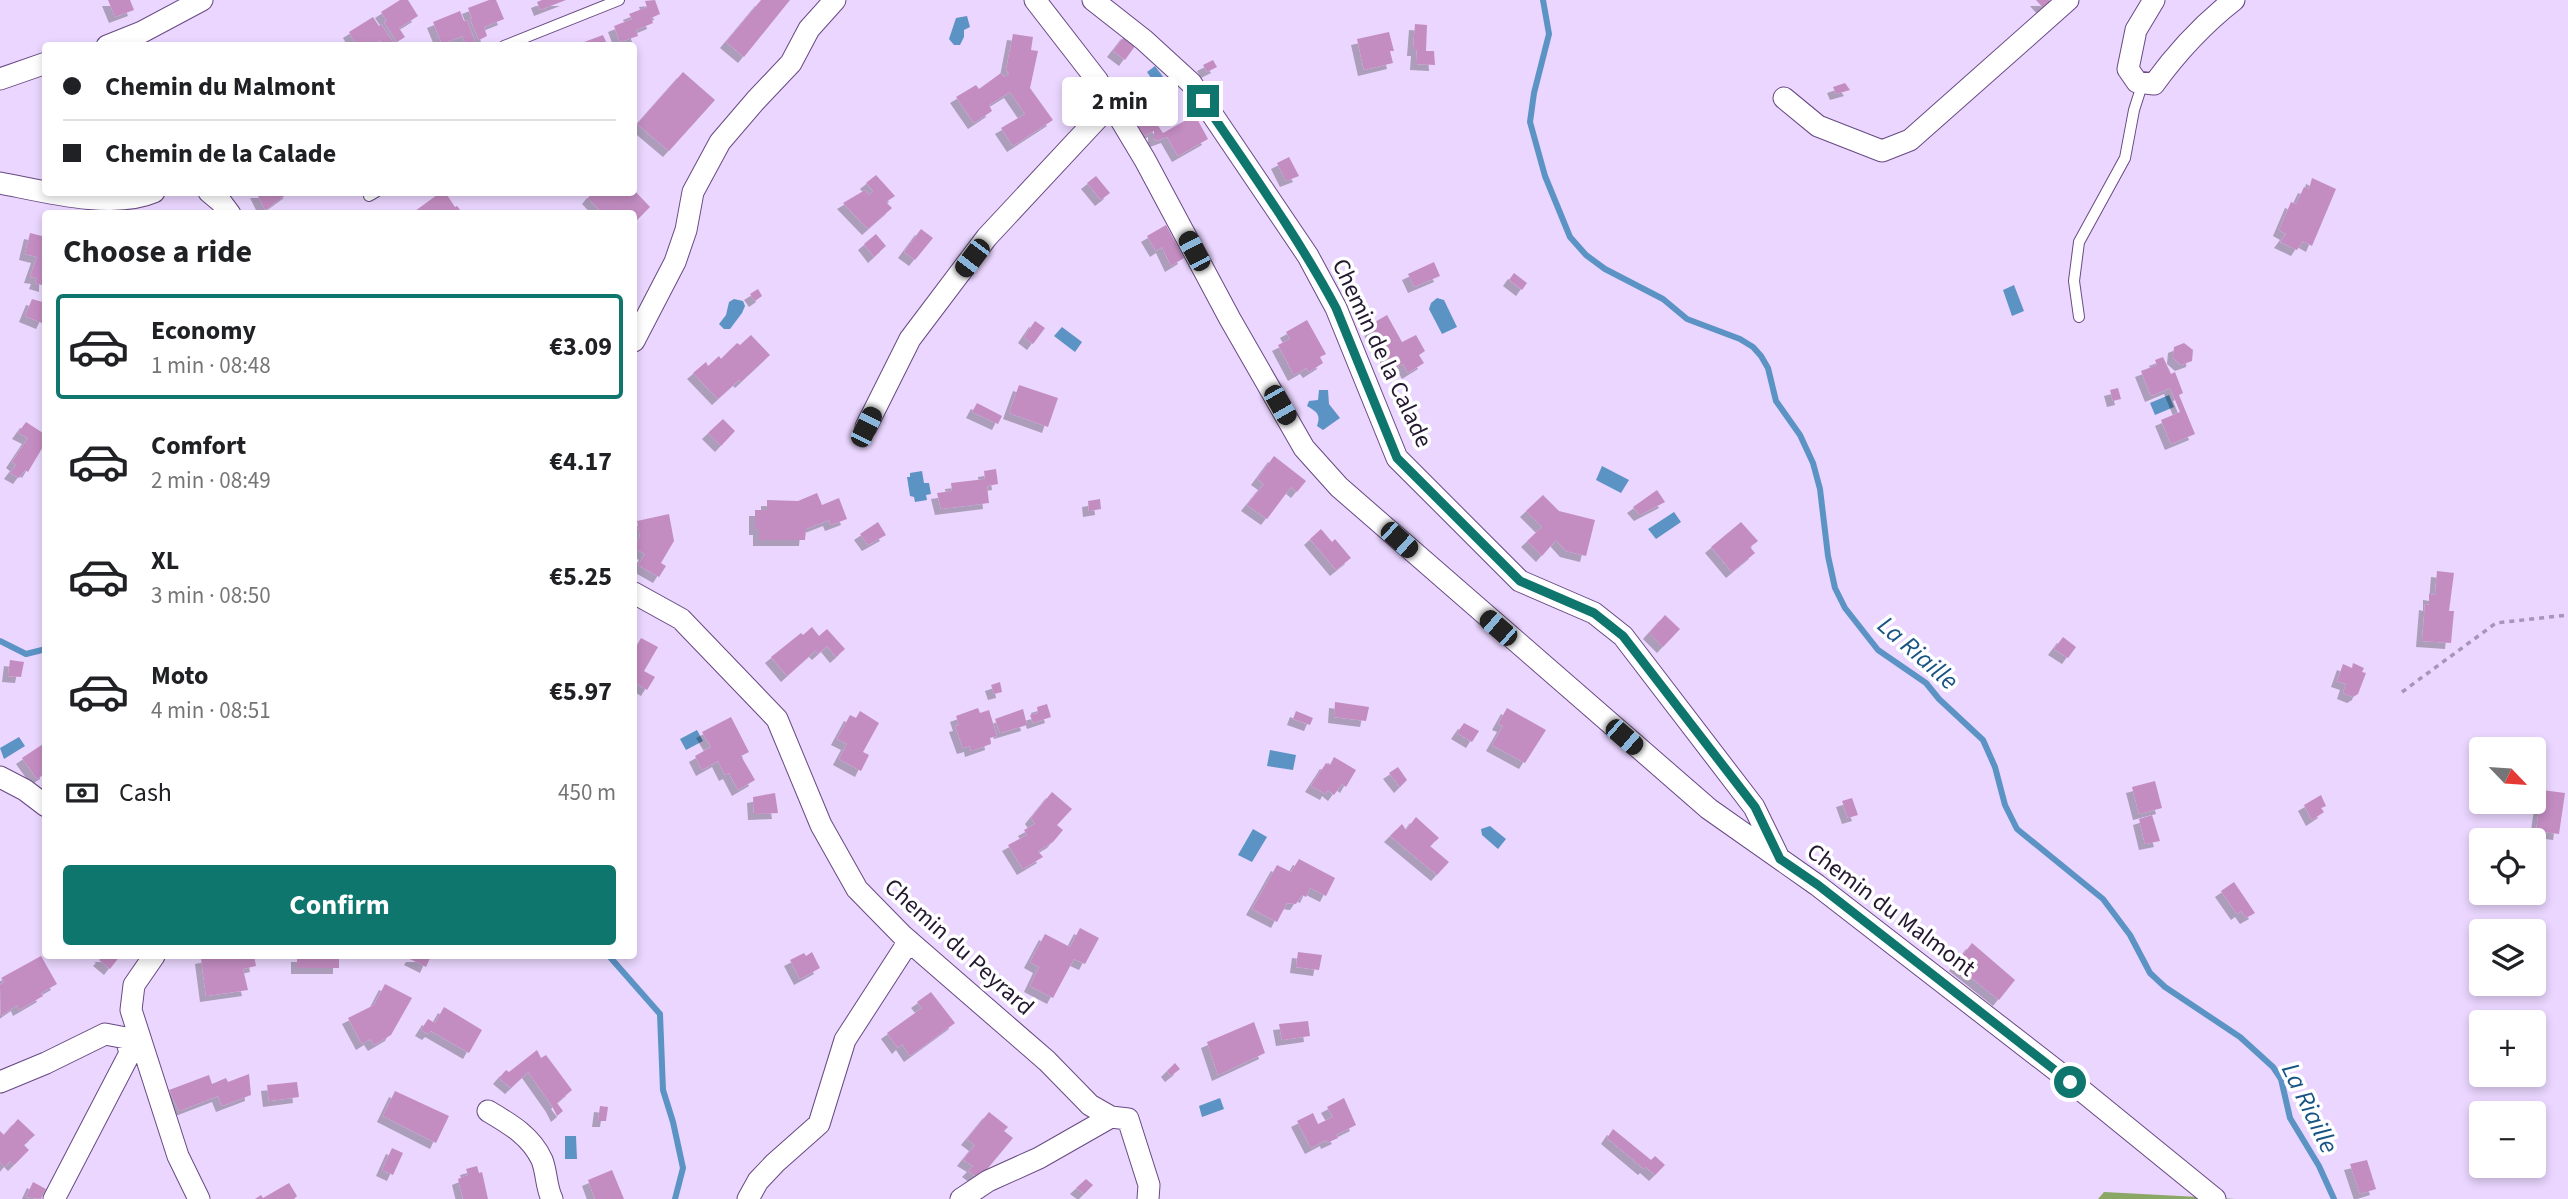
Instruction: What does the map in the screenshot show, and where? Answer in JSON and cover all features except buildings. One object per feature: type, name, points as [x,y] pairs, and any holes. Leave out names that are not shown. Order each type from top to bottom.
[{"type":"street","points":[[117,42],[142,32],[176,7],[202,0]]},
{"type":"street","points":[[637,335],[675,262],[686,230],[693,192],[720,142],[791,64],[809,29],[835,0]]},
{"type":"street","name":"Chemin du Malmont","points":[[1035,0],[1097,79],[1145,160],[1230,319],[1304,448],[1339,487],[1709,809],[1818,885],[2215,1199]]},
{"type":"street","name":"Chemin de la Calade","points":[[1093,0],[1144,40],[1191,83],[1308,256],[1336,308],[1397,458],[1520,581],[1594,613],[1623,636],[1755,807],[1780,859]]},
{"type":"street","points":[[1784,98],[1818,126],[1882,151],[1910,140],[2068,0]]},
{"type":"street","points":[[2154,0],[2136,30],[2128,69],[2137,82],[2154,83],[2181,47],[2234,0]]},
{"type":"street","points":[[0,79],[42,64]]},
{"type":"street","points":[[866,427],[909,338],[987,237],[1111,104]]},
{"type":"street","points":[[0,183],[42,191]]},
{"type":"street","points":[[70,196],[117,199],[146,196]]},
{"type":"street","points":[[214,196],[227,210]]},
{"type":"street","name":"Chemin du Peyrard","points":[[637,595],[681,619],[777,719],[821,825],[857,889],[909,942],[1047,1061],[1090,1105],[1111,1117],[1128,1119],[1149,1185],[1148,1199]]},
{"type":"street","points":[[0,777],[42,803]]},
{"type":"street","points":[[748,1199],[758,1181],[775,1163],[819,1124],[845,1040],[909,942]]},
{"type":"street","points":[[152,959],[134,985],[131,1010],[178,1157],[199,1199]]},
{"type":"street","points":[[0,1082],[105,1034],[126,1038],[130,1053],[54,1199]]},
{"type":"street","points":[[488,1111],[515,1126],[529,1139],[542,1161],[552,1199]]},
{"type":"street","points":[[961,1199],[988,1181],[1039,1158],[1111,1117]]},
{"type":"lane","points":[[514,42],[619,0]]},
{"type":"lane","points":[[2079,317],[2074,281],[2079,242],[2105,199],[2125,158],[2134,110],[2143,82]]},
{"type":"path","points":[[2402,692],[2496,623],[2568,615]]},
{"type":"green space","points":[[2104,1192],[2236,1199],[2098,1199]]},
{"type":"water","points":[[967,16],[970,27],[964,30],[960,45],[954,45],[949,39],[956,18]]},
{"type":"water","points":[[1155,66],[1167,82],[1165,89],[1158,88],[1147,72]]},
{"type":"water","points":[[2014,285],[2024,311],[2012,316],[2003,290]]},
{"type":"water","points":[[1437,298],[1444,300],[1457,327],[1442,334],[1429,309]]},
{"type":"water","points":[[734,299],[743,301],[745,306],[730,329],[724,329],[719,324],[726,315],[729,302]]},
{"type":"water","points":[[1062,327],[1082,342],[1075,352],[1054,336]]},
{"type":"water","points":[[1319,390],[1328,390],[1329,404],[1340,418],[1323,430],[1317,426],[1317,414],[1307,406],[1309,401],[1318,400]]},
{"type":"water","points":[[2169,395],[2174,407],[2155,415],[2150,403]]},
{"type":"water","points":[[1602,466],[1629,480],[1621,493],[1596,480]]},
{"type":"water","points":[[922,471],[924,483],[929,483],[931,494],[926,495],[927,500],[915,502],[914,497],[910,496],[907,477],[910,477],[910,473]]},
{"type":"water","points":[[1674,512],[1681,522],[1656,539],[1648,529]]},
{"type":"water","points":[[697,730],[703,741],[686,750],[680,739]]},
{"type":"water","points":[[19,737],[25,746],[4,759],[0,748]]},
{"type":"water","points":[[1270,750],[1296,755],[1293,770],[1267,766]]},
{"type":"water","points":[[1490,826],[1506,839],[1498,849],[1482,835],[1481,829]]},
{"type":"water","points":[[1253,829],[1267,837],[1252,862],[1238,855]]},
{"type":"water","points":[[1220,1098],[1224,1109],[1202,1117],[1199,1106]]},
{"type":"water","points":[[565,1136],[576,1136],[577,1159],[565,1159]]},
{"type":"waterway","name":"La Riaille","points":[[1543,0],[1549,34],[1534,93],[1530,122],[1545,176],[1570,237],[1586,255],[1605,269],[1663,299],[1687,319],[1740,339],[1761,356],[1768,368],[1776,401],[1800,435],[1813,463],[1820,489],[1828,556],[1835,588],[1845,608],[1878,650],[1926,683],[1939,699],[1983,740],[1995,767],[2005,805],[2017,829],[2103,899],[2130,935],[2150,973],[2165,987],[2240,1037],[2273,1067],[2281,1079],[2290,1118],[2319,1166],[2334,1199]]},
{"type":"waterway","points":[[0,641],[26,654],[42,650]]},
{"type":"waterway","points":[[612,959],[660,1014],[663,1090],[683,1168],[675,1199]]},
{"type":"route","points":[[1203,101],[1308,256],[1327,290],[1397,458],[1520,581],[1594,613],[1623,636],[1755,807],[1780,859],[1818,885],[2070,1082]]}]
